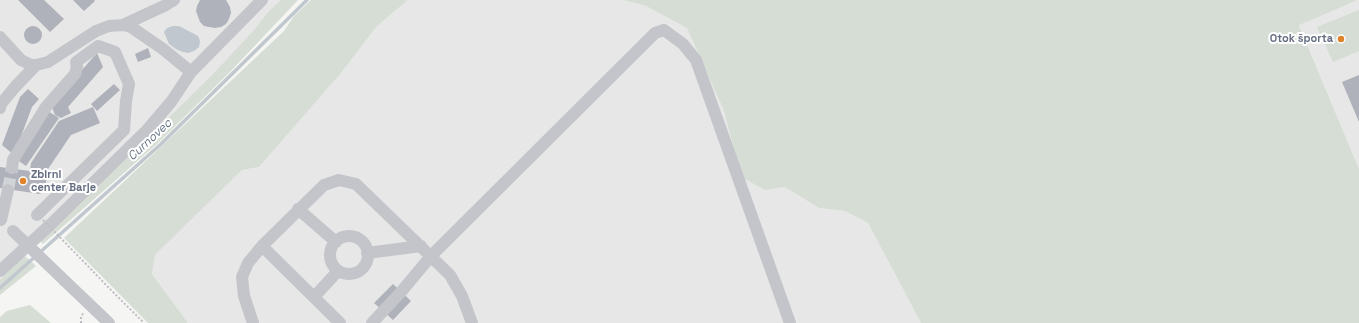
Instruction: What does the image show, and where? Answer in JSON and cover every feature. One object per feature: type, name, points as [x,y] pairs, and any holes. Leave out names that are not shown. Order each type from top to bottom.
[{"type":"lane","points":[[123,25],[166,6],[174,0]]},
{"type":"lane","points":[[0,271],[51,224],[147,130],[171,102],[191,72],[262,0]]},
{"type":"lane","points":[[0,37],[21,60],[31,65],[36,65],[48,62],[96,31],[109,26],[123,25],[131,27],[163,49],[191,72]]},
{"type":"lane","points":[[372,323],[401,292],[431,256],[655,33],[664,30],[683,44],[696,60],[790,323]]},
{"type":"lane","points":[[12,168],[13,160],[46,107],[75,74],[77,67],[76,62],[98,46],[115,52],[129,84],[124,130],[40,217]]},
{"type":"lane","points":[[0,108],[1,104],[15,87],[36,65]]},
{"type":"lane","points":[[253,323],[244,296],[242,277],[248,263],[262,246],[298,209],[324,185],[339,180],[356,184],[450,275],[462,296],[472,323]]},
{"type":"lane","points":[[8,190],[0,219],[109,323]]},
{"type":"lane","points":[[298,209],[336,242]]},
{"type":"lane","points":[[346,237],[352,237],[363,242],[368,253],[365,265],[356,273],[350,274],[338,271],[334,267],[330,257],[332,246],[336,242],[346,237]]},
{"type":"lane","points":[[262,246],[340,323]]},
{"type":"lane","points":[[368,253],[421,246]]},
{"type":"lane","points":[[314,297],[338,271]]},
{"type":"path","points":[[40,217],[144,323]]},
{"type":"shaded area","points":[[0,0],[281,0],[269,11],[253,31],[211,76],[0,280]]},
{"type":"shaded area","points":[[281,0],[298,0],[230,72],[159,142],[43,244],[40,241],[211,76],[253,31],[269,11]]},
{"type":"shaded area","points":[[311,0],[408,0],[377,26],[341,73],[259,167],[242,170],[155,255],[152,274],[188,323],[148,323],[64,238],[284,31],[294,16]]},
{"type":"shaded area","points":[[408,0],[623,0],[646,6],[687,28],[724,111],[741,177],[765,190],[785,187],[819,208],[845,211],[868,223],[921,323],[188,323],[152,274],[155,255],[242,170],[259,167],[341,73],[377,26]]},
{"type":"shaded area","points":[[623,0],[1358,0],[1299,25],[1359,169],[1359,323],[921,323],[868,223],[845,211],[819,208],[785,187],[765,190],[741,177],[724,111],[687,28],[646,6]]},
{"type":"shaded area","points":[[1359,0],[1359,169],[1299,24]]},
{"type":"shaded area","name":"Otok športa","points":[[1359,10],[1359,51],[1333,62],[1317,27]]},
{"type":"shaded area","points":[[179,26],[198,36],[200,41],[199,47],[188,53],[176,49],[169,44],[164,32],[167,28]]},
{"type":"shaded area","points":[[24,255],[36,266],[0,295],[0,280]]},
{"type":"shaded area","points":[[30,305],[51,323],[0,323],[0,317],[7,311]]},
{"type":"building","points":[[18,0],[44,0],[64,19],[50,32]]},
{"type":"building","points":[[73,0],[94,0],[95,1],[84,11]]},
{"type":"building","points":[[200,0],[226,0],[230,7],[231,13],[226,24],[215,28],[204,26],[200,22],[196,11]]},
{"type":"building","points":[[33,26],[39,29],[42,35],[39,41],[33,44],[27,41],[24,35],[27,29]]},
{"type":"building","points":[[148,48],[151,57],[138,62],[135,54]]},
{"type":"building","points":[[97,53],[103,67],[68,107],[71,113],[61,118],[55,115],[51,105]]},
{"type":"building","points":[[1359,75],[1359,122],[1342,82]]},
{"type":"building","points":[[114,84],[120,90],[97,111],[91,104]]},
{"type":"building","points":[[28,89],[39,99],[32,107],[14,155],[2,145],[20,97]]},
{"type":"building","points":[[93,107],[100,123],[71,135],[48,169],[45,189],[40,194],[0,188],[0,167],[30,171],[31,163],[59,121]]},
{"type":"building","points":[[48,111],[59,118],[26,166],[16,159]]},
{"type":"building","points":[[393,284],[411,301],[393,320],[374,303]]},
{"type":"waterway","name":"Curnovec","points":[[0,288],[161,144],[307,0]]},
{"type":"tunnel","points":[[8,190],[12,168]]},
{"type":"place","name":"Otok športa","points":[[1341,39]]},
{"type":"place","name":"Zbirni center Barje","points":[[23,181]]}]
